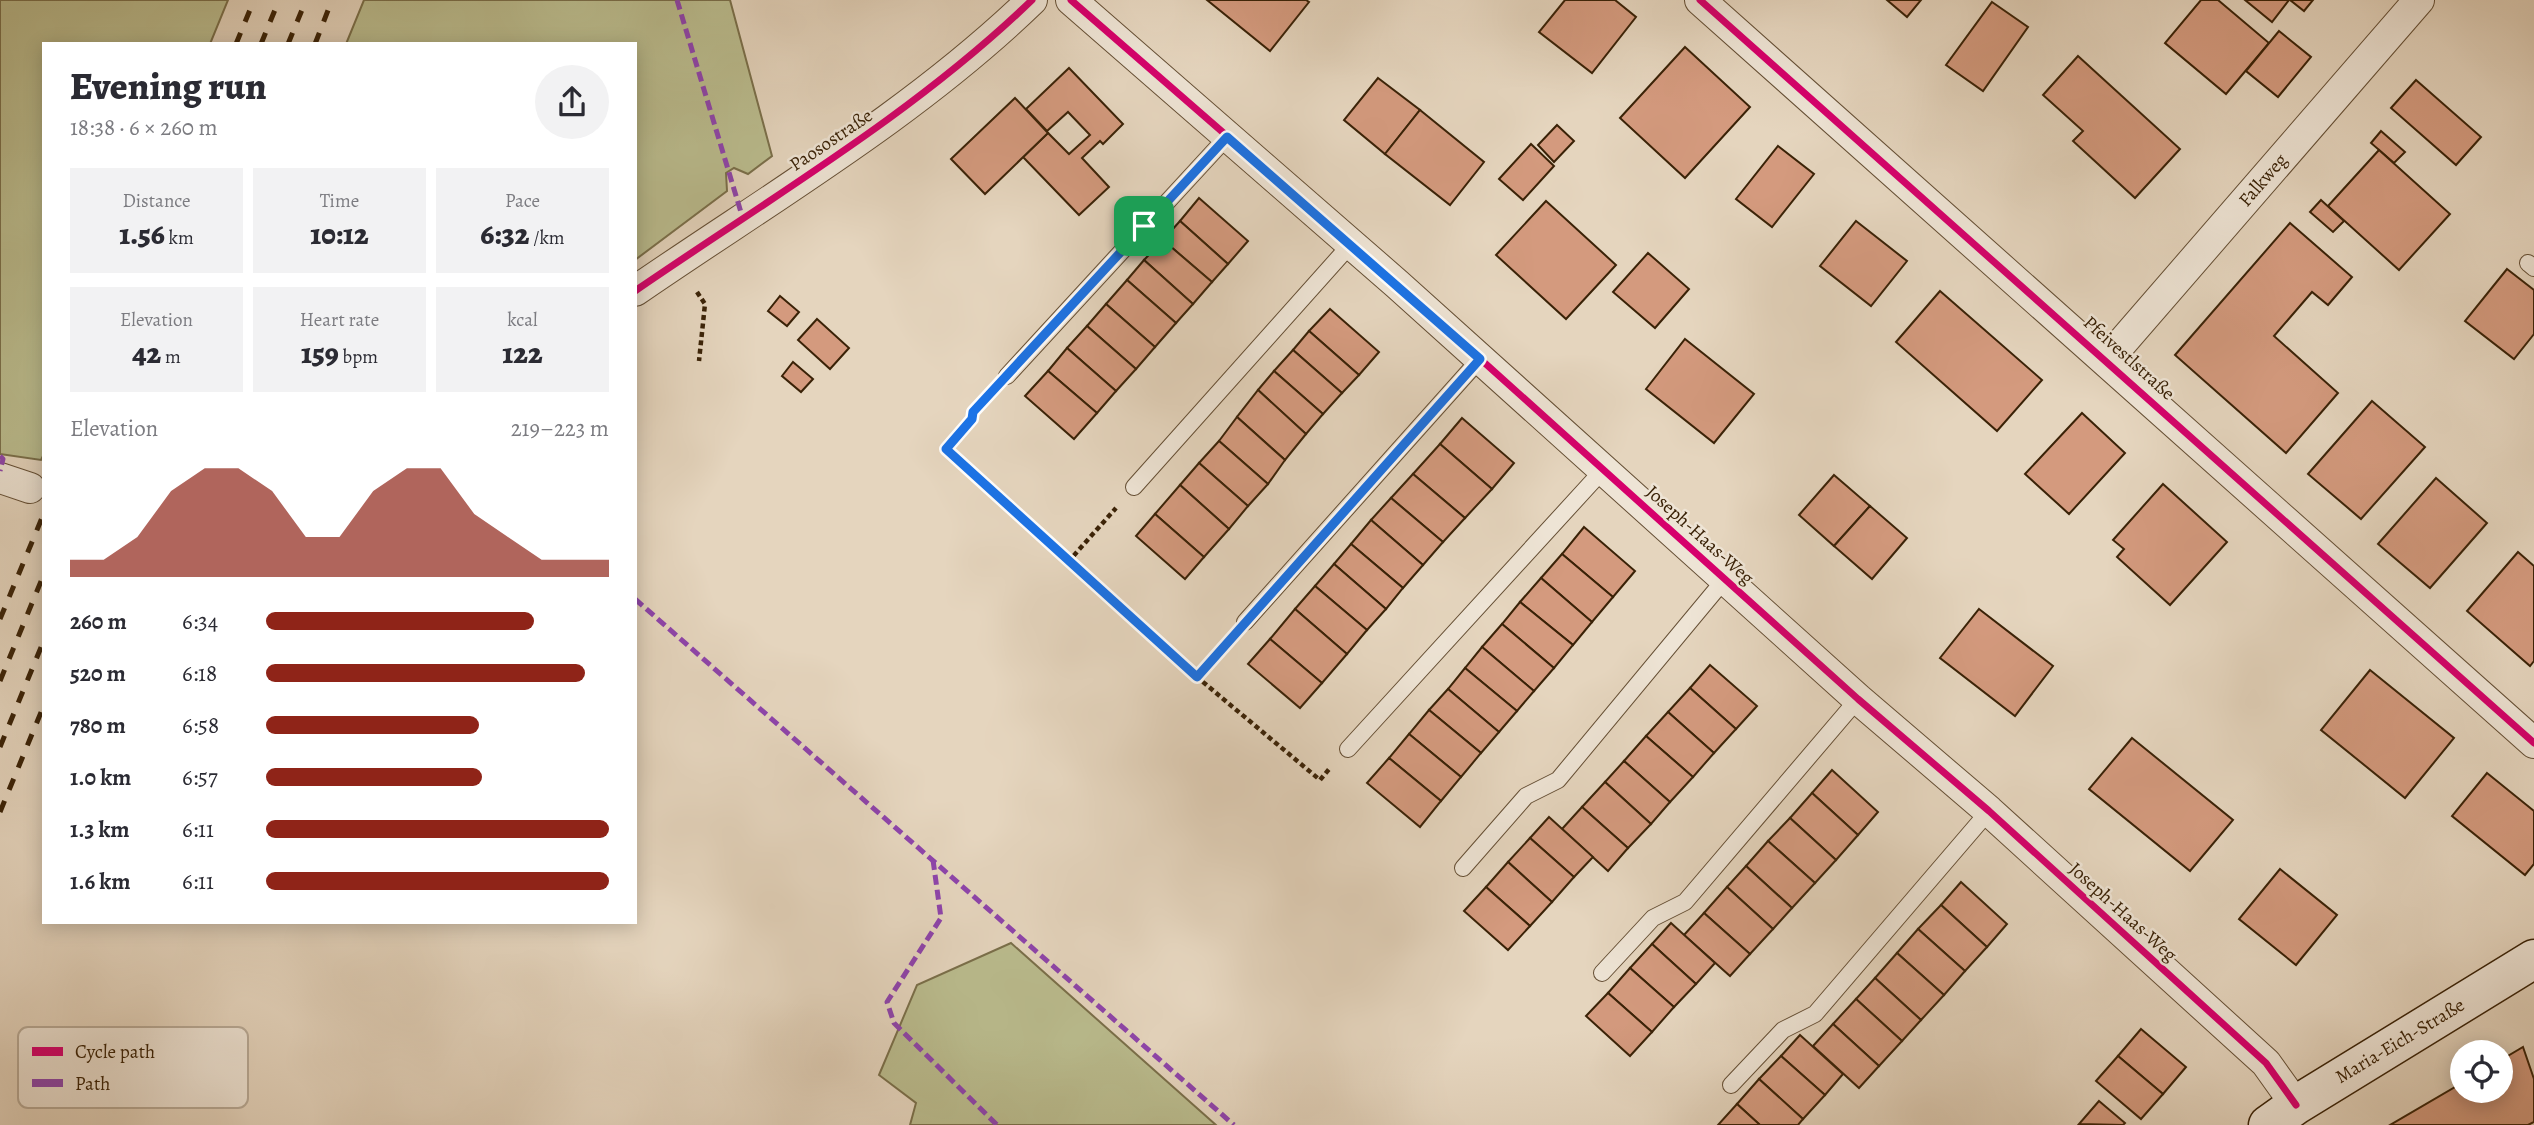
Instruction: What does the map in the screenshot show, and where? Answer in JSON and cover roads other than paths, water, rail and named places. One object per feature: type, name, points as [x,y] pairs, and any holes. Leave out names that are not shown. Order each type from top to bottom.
[{"type":"street","name":"Paosostraße","points":[[637,289],[895,115],[1006,25],[1032,0]]},
{"type":"street","name":"Joseph-Haas-Weg","points":[[1071,0],[1351,244],[1858,699],[1989,811],[2266,1063],[2282,1115]]},
{"type":"street","name":"Pfeivestlstraße","points":[[1700,0],[2534,743]]},
{"type":"street","name":"Falkweg","points":[[2107,360],[2419,0]]},
{"type":"street","points":[[0,478],[30,488]]},
{"type":"street","name":"Maria-Eich-Straße","points":[[2282,1115],[2534,960]]},
{"type":"lane","points":[[1007,376],[1227,137]]},
{"type":"lane","points":[[1134,487],[1351,244]]},
{"type":"lane","points":[[1245,622],[1480,359]]},
{"type":"lane","points":[[1348,750],[1603,470]]},
{"type":"lane","name":"Joseph-Haas-Weg","points":[[1462,868],[1526,796],[1558,780],[1725,579]]},
{"type":"lane","points":[[1602,973],[1653,918],[1685,902],[1858,699]]},
{"type":"lane","points":[[1731,1085],[1783,1030],[1815,1014],[1989,811]]},
{"type":"railway","points":[[237,42],[254,0]]},
{"type":"railway","points":[[262,42],[279,0]]},
{"type":"railway","points":[[289,42],[306,0]]},
{"type":"railway","points":[[316,42],[332,0]]},
{"type":"railway","points":[[0,619],[42,518]]},
{"type":"railway","points":[[0,681],[42,579]]},
{"type":"railway","points":[[0,747],[42,645]]},
{"type":"railway","points":[[0,812],[42,710]]}]
